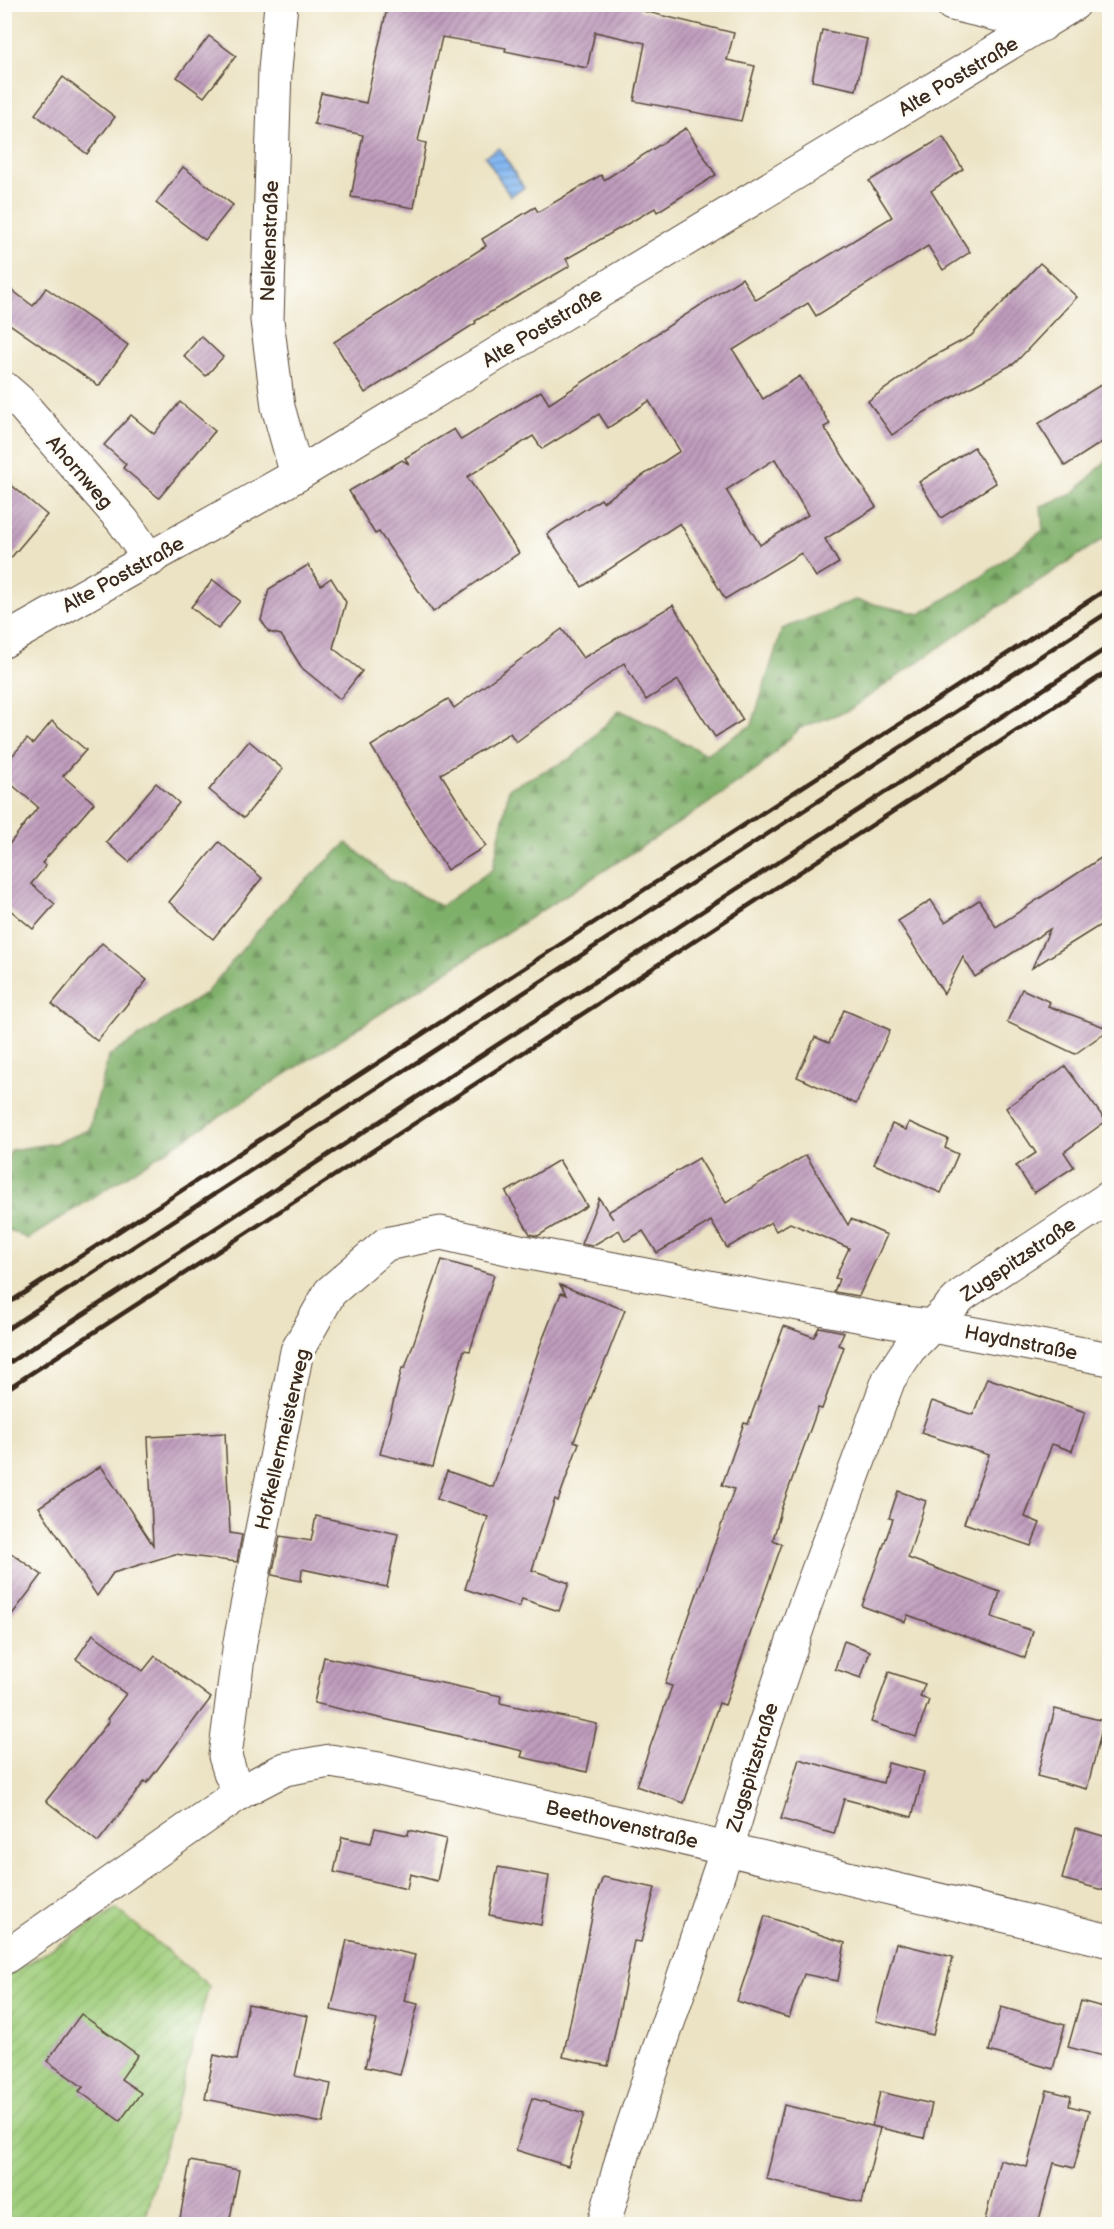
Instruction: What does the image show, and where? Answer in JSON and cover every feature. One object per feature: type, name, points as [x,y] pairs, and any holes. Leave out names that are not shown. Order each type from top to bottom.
[{"type":"street","name":"Nelkenstraße","points":[[281,4],[275,70],[267,320],[278,407],[297,475]]},
{"type":"street","points":[[952,4],[1042,25]]},
{"type":"street","name":"Alte Poststraße","points":[[4,641],[297,475],[1074,4]]},
{"type":"street","name":"Ahornweg","points":[[4,388],[123,521],[150,560]]},
{"type":"street","name":"Zugspitzstraße","points":[[604,2224],[623,2155],[727,1849],[762,1733],[862,1446],[889,1379],[909,1349],[962,1295],[1110,1197]]},
{"type":"street","name":"Hofkellermeisterweg","points":[[241,1792],[231,1775],[225,1756],[250,1587],[297,1351],[330,1292],[386,1244],[441,1233],[524,1252],[894,1322],[932,1326]]},
{"type":"street","name":"Haydnstraße","points":[[932,1326],[1110,1359]]},
{"type":"street","name":"Beethovenstraße","points":[[4,1958],[241,1792],[285,1768],[330,1761],[554,1808],[1110,1941]]},
{"type":"green space","points":[[1109,458],[1109,535],[983,617],[849,710],[800,728],[758,769],[691,815],[28,1239],[7,1229],[4,1224],[5,1168],[11,1150],[56,1143],[89,1130],[109,1056],[206,993],[280,904],[347,843],[391,880],[441,906],[493,869],[509,788],[572,758],[620,710],[706,754],[752,725],[782,629],[855,600],[920,614],[980,578],[1043,530],[1041,506],[1073,494]]},
{"type":"green space","points":[[117,1909],[209,1986],[144,2224],[5,2224],[4,1978]]},
{"type":"water","points":[[499,148],[524,188],[510,196],[485,156]]},
{"type":"building","points":[[388,4],[640,4],[639,10],[734,33],[727,60],[755,66],[741,121],[634,101],[645,43],[595,32],[587,68],[505,51],[506,48],[442,37],[418,141],[426,143],[414,208],[351,197],[363,135],[314,124],[321,93],[366,103]]},
{"type":"building","points":[[822,30],[867,39],[856,90],[812,81]]},
{"type":"building","points":[[209,36],[236,56],[204,97],[177,77]]},
{"type":"building","points":[[63,77],[115,117],[87,154],[35,114]]},
{"type":"building","points":[[686,128],[716,175],[657,212],[655,208],[566,259],[570,266],[475,321],[476,323],[365,393],[334,342],[486,246],[482,239],[535,207],[538,212],[601,175],[604,180]]},
{"type":"building","points":[[943,137],[963,169],[931,191],[970,252],[943,270],[928,246],[816,316],[808,303],[733,350],[763,399],[800,376],[830,424],[824,427],[876,507],[825,539],[839,563],[816,577],[801,553],[725,599],[680,523],[582,587],[547,534],[601,499],[603,502],[680,451],[649,401],[608,428],[599,414],[542,449],[533,436],[467,477],[519,553],[433,612],[379,532],[375,534],[349,491],[402,460],[409,464],[405,458],[454,429],[461,440],[541,391],[549,404],[742,278],[756,300],[892,217],[869,181]],"holes":[[[775,459],[808,515],[760,545],[726,490]]]},
{"type":"building","points":[[183,167],[233,205],[205,240],[156,203]]},
{"type":"building","points":[[1040,263],[1077,297],[1015,363],[925,412],[892,435],[868,401],[928,359],[971,336]]},
{"type":"building","points":[[4,284],[33,306],[46,288],[128,345],[99,386],[4,320]]},
{"type":"building","points":[[201,336],[223,357],[206,376],[184,356]]},
{"type":"building","points":[[1110,379],[1110,437],[1065,466],[1038,424]]},
{"type":"building","points":[[180,402],[215,431],[159,498],[123,468],[126,464],[104,445],[131,415],[154,434]]},
{"type":"building","points":[[974,447],[996,483],[941,518],[919,482]]},
{"type":"building","points":[[4,479],[47,515],[4,566]]},
{"type":"building","points":[[308,565],[321,585],[331,578],[346,602],[333,648],[362,671],[340,699],[302,668],[281,635],[269,632],[261,620],[269,589]]},
{"type":"building","points":[[213,580],[240,601],[218,629],[191,607]]},
{"type":"building","points":[[673,605],[743,720],[715,737],[678,680],[646,700],[624,663],[516,742],[510,733],[441,774],[486,846],[447,870],[371,746],[448,699],[454,708],[562,629],[583,658]]},
{"type":"building","points":[[52,721],[86,750],[63,776],[94,803],[42,863],[46,866],[31,884],[55,904],[33,929],[9,909],[4,914],[4,851],[38,807],[4,778],[4,765],[27,739],[33,744]]},
{"type":"building","points":[[249,741],[283,769],[244,818],[209,790]]},
{"type":"building","points":[[156,783],[179,803],[129,862],[106,842]]},
{"type":"building","points":[[219,842],[262,878],[213,939],[169,902]]},
{"type":"building","points":[[1110,852],[1110,919],[1032,968],[1050,929],[975,977],[963,957],[944,994],[898,921],[931,900],[945,922],[979,900],[996,927]]},
{"type":"building","points":[[102,943],[147,980],[97,1041],[52,1004]]},
{"type":"building","points":[[1022,989],[1050,1002],[1048,1006],[1110,1029],[1075,1054],[1007,1022]]},
{"type":"building","points":[[844,1010],[890,1030],[856,1104],[797,1077],[815,1037],[829,1043]]},
{"type":"building","points":[[1065,1066],[1106,1121],[1064,1152],[1074,1167],[1034,1193],[1016,1166],[1036,1153],[1006,1108]]},
{"type":"building","points":[[909,1122],[948,1139],[945,1148],[958,1154],[941,1193],[874,1164],[892,1124],[906,1130]]},
{"type":"building","points":[[806,1155],[848,1225],[851,1219],[887,1235],[859,1296],[834,1292],[839,1279],[835,1278],[849,1248],[790,1223],[776,1231],[771,1222],[727,1248],[711,1221],[657,1253],[643,1231],[625,1241],[619,1230],[592,1246],[581,1244],[599,1198],[608,1212],[699,1158],[726,1203]]},
{"type":"building","points":[[559,1160],[587,1206],[538,1236],[530,1234],[506,1192]]},
{"type":"building","points":[[442,1260],[494,1275],[470,1351],[464,1350],[433,1467],[380,1454],[402,1368],[405,1368]]},
{"type":"building","points":[[560,1285],[625,1310],[574,1441],[579,1443],[558,1501],[555,1499],[532,1570],[569,1583],[559,1611],[522,1599],[519,1607],[465,1589],[488,1517],[437,1499],[447,1471],[493,1487],[540,1346],[561,1293],[566,1295]]},
{"type":"building","points":[[784,1326],[814,1337],[819,1327],[844,1332],[838,1345],[844,1347],[822,1409],[818,1408],[782,1507],[773,1540],[782,1544],[725,1705],[719,1703],[684,1803],[636,1786],[672,1686],[665,1684],[734,1489],[722,1485],[744,1423],[748,1424]]},
{"type":"building","points":[[987,1378],[1085,1412],[1072,1451],[1052,1444],[1025,1517],[1040,1523],[1031,1546],[964,1523],[989,1455],[921,1433],[932,1401],[973,1415]]},
{"type":"building","points":[[225,1433],[230,1533],[242,1535],[237,1562],[175,1554],[113,1573],[97,1596],[39,1507],[101,1466],[153,1545],[148,1437]]},
{"type":"building","points":[[898,1491],[926,1501],[908,1558],[1000,1592],[992,1617],[1033,1631],[1025,1658],[908,1615],[905,1622],[862,1606],[893,1519],[889,1518]]},
{"type":"building","points":[[316,1516],[398,1534],[387,1587],[302,1569],[301,1581],[272,1575],[280,1536],[311,1541]]},
{"type":"building","points":[[4,1548],[42,1575],[4,1625]]},
{"type":"building","points":[[93,1634],[143,1671],[155,1656],[211,1698],[147,1783],[145,1781],[98,1842],[46,1801],[109,1721],[107,1719],[126,1694],[76,1659]]},
{"type":"building","points":[[844,1641],[870,1651],[861,1678],[835,1669]]},
{"type":"building","points":[[324,1657],[501,1696],[500,1703],[597,1724],[587,1772],[521,1757],[523,1751],[314,1703]]},
{"type":"building","points":[[889,1672],[925,1684],[920,1697],[929,1700],[916,1737],[871,1722]]},
{"type":"building","points":[[1055,1709],[1104,1721],[1087,1789],[1037,1776]]},
{"type":"building","points":[[799,1759],[883,1783],[888,1763],[924,1772],[912,1817],[844,1799],[834,1834],[781,1819]]},
{"type":"building","points":[[375,1828],[408,1835],[409,1830],[446,1839],[437,1881],[410,1874],[407,1889],[334,1872],[342,1837],[371,1843]]},
{"type":"building","points":[[1076,1828],[1110,1838],[1110,1892],[1062,1879]]},
{"type":"building","points":[[498,1867],[549,1876],[541,1925],[489,1915]]},
{"type":"building","points":[[603,1877],[655,1888],[641,1942],[634,1941],[608,2066],[563,2057],[597,1893]]},
{"type":"building","points":[[765,1916],[845,1943],[838,1981],[804,1974],[789,2018],[737,2001]]},
{"type":"building","points":[[347,1940],[415,1955],[404,2001],[418,2004],[400,2075],[365,2067],[377,2020],[331,2010]]},
{"type":"building","points":[[896,1943],[953,1957],[933,2035],[876,2021]]},
{"type":"building","points":[[1081,2001],[1110,2009],[1110,2058],[1068,2047]]},
{"type":"building","points":[[248,2004],[308,2016],[295,2076],[331,2084],[323,2123],[205,2099],[214,2055],[237,2060]]},
{"type":"building","points":[[1001,2007],[1065,2025],[1053,2069],[989,2051]]},
{"type":"building","points":[[81,2014],[138,2055],[121,2079],[141,2093],[120,2121],[79,2091],[83,2087],[47,2061]]},
{"type":"building","points":[[1047,2090],[1071,2096],[1069,2106],[1089,2111],[1074,2168],[1054,2163],[1038,2224],[984,2224],[1000,2160],[1027,2167]]},
{"type":"building","points":[[880,2092],[932,2104],[924,2138],[872,2126]]},
{"type":"building","points":[[532,2098],[584,2114],[568,2166],[516,2150]]},
{"type":"building","points":[[784,2105],[880,2128],[862,2203],[766,2179]]},
{"type":"building","points":[[190,2161],[239,2170],[229,2224],[179,2224]]},
{"type":"railway","points":[[4,1306],[1110,587]]},
{"type":"railway","points":[[4,1331],[1110,611]]},
{"type":"railway","points":[[4,1366],[1110,646]]},
{"type":"railway","points":[[4,1391],[1110,670]]}]
